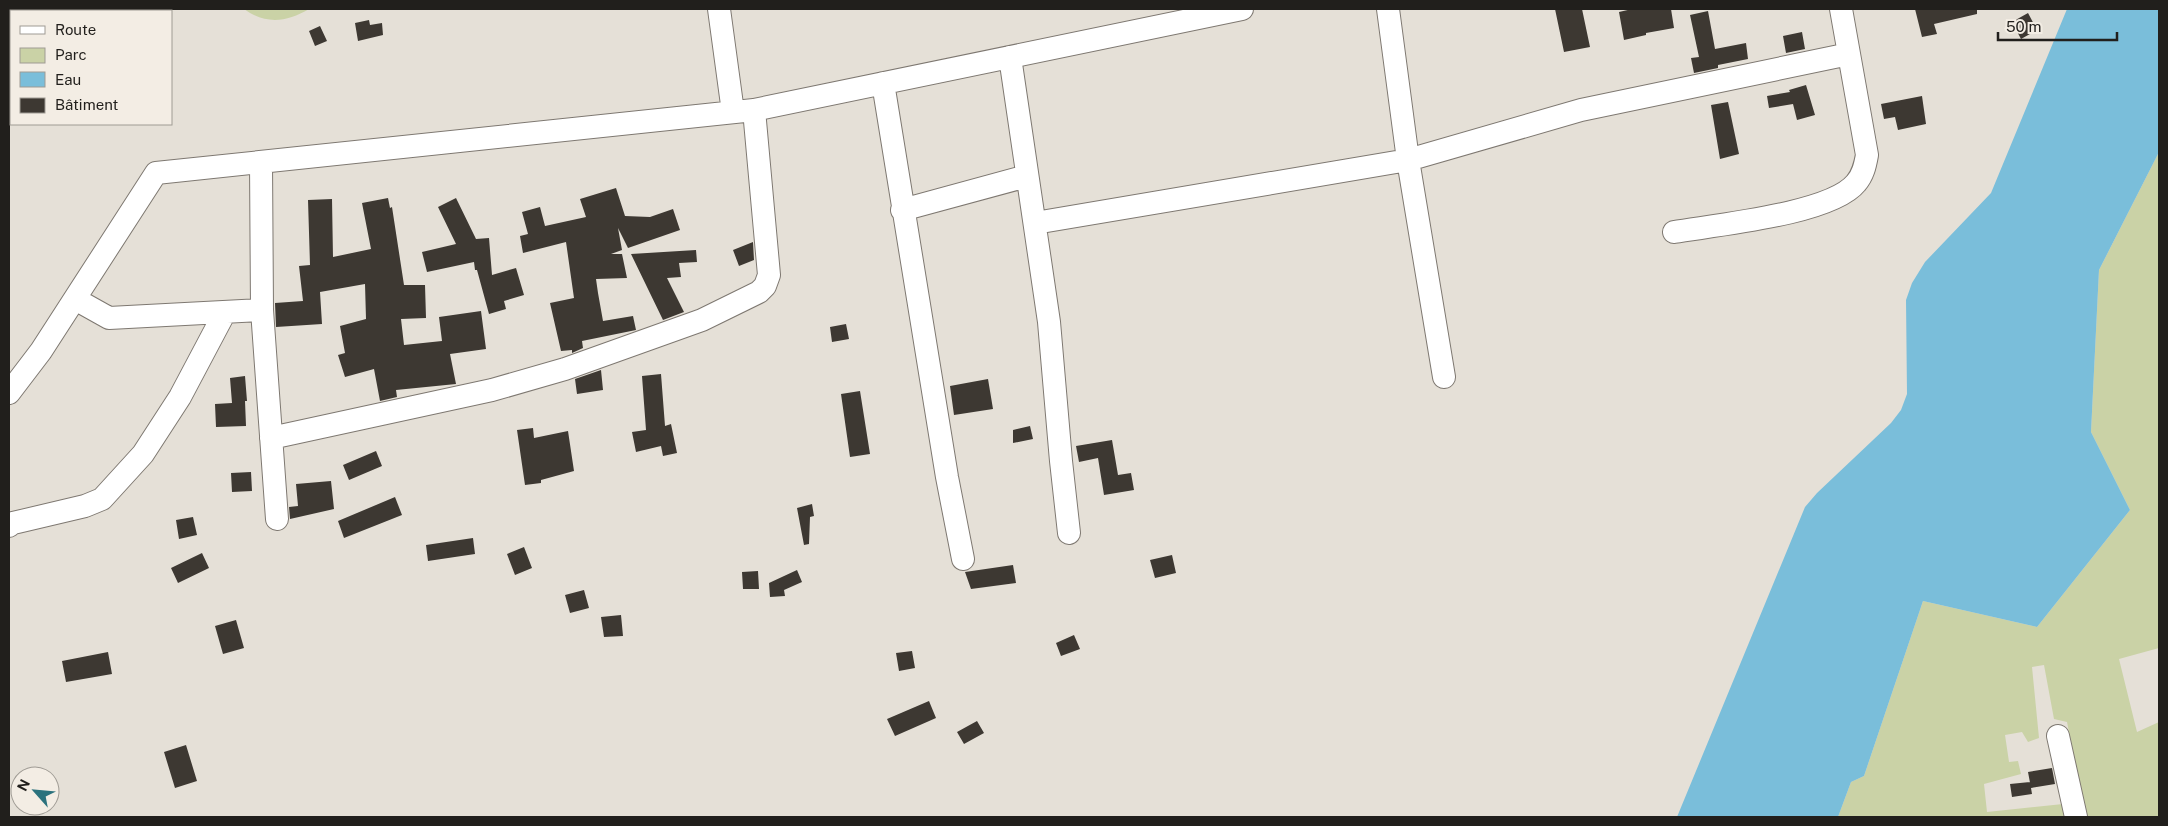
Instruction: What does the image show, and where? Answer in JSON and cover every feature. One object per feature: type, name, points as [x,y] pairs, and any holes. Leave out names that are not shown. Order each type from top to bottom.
[{"type":"street","points":[[271,438],[484,392],[565,369],[702,320],[759,292],[765,286],[769,275],[743,111],[719,9]]},
{"type":"street","points":[[9,393],[41,351],[156,173],[743,111],[1242,9]]},
{"type":"street","points":[[1388,9],[1408,160],[1444,377]]},
{"type":"street","points":[[1674,232],[1806,210],[1840,197],[1856,184],[1864,172],[1867,155],[1841,9]]},
{"type":"street","points":[[1035,223],[1408,160],[1581,110],[1850,54]]},
{"type":"street","points":[[1010,57],[1049,322],[1069,533]]},
{"type":"street","points":[[884,83],[902,210],[947,477],[964,559]]},
{"type":"street","points":[[261,162],[262,310],[277,519]]},
{"type":"street","points":[[902,210],[1027,176]]},
{"type":"street","points":[[75,299],[109,318],[262,310]]},
{"type":"street","points":[[9,526],[13,523],[86,506],[102,499],[143,454],[180,397],[225,312]]},
{"type":"street","points":[[2058,736],[2076,817]]},
{"type":"green space","points":[[9,9],[138,9],[10,10],[9,66]]},
{"type":"green space","points":[[244,9],[309,9],[293,17],[276,20],[260,18]]},
{"type":"green space","points":[[2159,152],[2159,648],[2119,659],[2137,732],[2159,722],[2159,817],[2086,817],[2067,722],[2054,719],[2044,665],[2032,667],[2039,738],[2028,742],[2022,732],[2005,735],[2009,762],[2018,761],[2021,774],[1984,784],[1987,812],[2063,804],[2065,817],[1838,817],[1851,782],[1864,776],[1923,601],[2037,627],[2130,510],[2091,432],[2099,270]]},
{"type":"water","points":[[2067,9],[2159,9],[2159,152],[2099,270],[2091,432],[2130,510],[2037,627],[1923,601],[1864,776],[1851,782],[1838,817],[1677,817],[1805,507],[1817,493],[1891,423],[1901,410],[1907,394],[1906,300],[1912,283],[1925,262],[1991,193]]},
{"type":"building","points":[[1555,9],[1582,9],[1590,47],[1564,52]]},
{"type":"building","points":[[1632,9],[1671,9],[1674,28],[1646,33],[1646,35],[1624,40],[1619,12]]},
{"type":"building","points":[[1915,9],[1977,9],[1977,14],[1934,24],[1937,34],[1922,37]]},
{"type":"building","points":[[1708,11],[1715,49],[1746,43],[1748,59],[1718,65],[1718,68],[1694,73],[1691,58],[1699,57],[1690,15]]},
{"type":"building","points":[[2028,13],[2037,30],[2021,39],[2012,22]]},
{"type":"building","points":[[369,20],[370,25],[382,23],[383,35],[358,41],[355,23]]},
{"type":"building","points":[[320,26],[327,41],[315,46],[309,31]]},
{"type":"building","points":[[1802,32],[1805,49],[1786,53],[1783,36]]},
{"type":"building","points":[[1806,85],[1815,115],[1797,120],[1793,104],[1769,108],[1767,96],[1790,92],[1789,90]]},
{"type":"building","points":[[1922,96],[1926,124],[1898,130],[1895,117],[1884,119],[1881,104]]},
{"type":"building","points":[[1728,102],[1739,154],[1720,159],[1711,105]]},
{"type":"building","points":[[616,188],[625,216],[650,217],[673,209],[680,230],[628,248],[618,228],[622,250],[611,254],[622,254],[627,278],[596,279],[598,293],[603,321],[633,316],[636,330],[582,341],[583,348],[572,353],[572,350],[561,351],[550,303],[574,298],[566,242],[523,253],[520,236],[528,234],[522,212],[540,207],[545,226],[586,217],[580,199]]},
{"type":"building","points":[[388,198],[390,208],[392,207],[404,285],[425,285],[426,318],[401,319],[404,345],[442,341],[439,317],[481,311],[486,349],[450,354],[456,384],[396,390],[397,397],[380,401],[374,369],[345,377],[338,355],[345,353],[340,326],[366,319],[365,284],[320,292],[322,324],[276,327],[275,303],[303,301],[299,266],[310,265],[308,200],[332,199],[333,257],[371,249],[362,203]]},
{"type":"building","points":[[456,198],[476,239],[489,238],[492,275],[516,268],[524,295],[504,301],[506,309],[489,314],[474,262],[427,272],[422,252],[456,244],[438,207]]},
{"type":"building","points":[[753,242],[754,260],[739,266],[733,250]]},
{"type":"building","points":[[696,250],[697,262],[679,263],[681,277],[667,278],[684,312],[663,320],[631,254]]},
{"type":"building","points":[[846,324],[849,339],[832,342],[830,327]]},
{"type":"building","points":[[601,370],[603,390],[577,394],[575,379]]},
{"type":"building","points":[[661,374],[665,426],[671,424],[677,453],[663,456],[661,446],[636,452],[632,432],[646,430],[642,376]]},
{"type":"building","points":[[245,376],[246,426],[216,427],[215,404],[232,403],[230,378]]},
{"type":"building","points":[[988,379],[993,409],[954,415],[950,386]]},
{"type":"building","points":[[860,391],[870,454],[850,457],[841,394]]},
{"type":"building","points":[[1030,426],[1033,439],[1013,443],[1013,430]]},
{"type":"building","points":[[533,428],[534,438],[568,431],[574,471],[541,480],[541,483],[525,485],[517,430]]},
{"type":"building","points":[[1112,440],[1118,475],[1131,473],[1134,490],[1104,495],[1098,458],[1079,462],[1076,446]]},
{"type":"building","points":[[376,451],[382,466],[349,480],[343,465]]},
{"type":"building","points":[[251,472],[252,491],[232,492],[231,473]]},
{"type":"building","points":[[331,481],[334,509],[290,519],[289,507],[298,506],[296,484]]},
{"type":"building","points":[[395,497],[402,515],[344,538],[338,521]]},
{"type":"building","points":[[812,504],[814,516],[810,517],[809,544],[804,545],[797,508]]},
{"type":"building","points":[[193,517],[197,535],[179,539],[176,520]]},
{"type":"building","points":[[473,538],[475,554],[428,561],[426,545]]},
{"type":"building","points":[[524,547],[532,568],[515,575],[507,554]]},
{"type":"building","points":[[202,553],[209,568],[178,583],[171,568]]},
{"type":"building","points":[[1172,555],[1176,573],[1155,578],[1150,560]]},
{"type":"building","points":[[1013,565],[1016,583],[971,589],[965,572]]},
{"type":"building","points":[[797,570],[802,582],[784,590],[785,596],[770,597],[769,583]]},
{"type":"building","points":[[758,571],[759,589],[743,589],[742,572]]},
{"type":"building","points":[[584,590],[589,608],[570,613],[565,595]]},
{"type":"building","points":[[621,615],[623,636],[604,637],[601,617]]},
{"type":"building","points":[[236,620],[244,648],[223,654],[215,626]]},
{"type":"building","points":[[1074,635],[1080,649],[1061,656],[1056,643]]},
{"type":"building","points":[[912,651],[915,668],[899,671],[896,653]]},
{"type":"building","points":[[108,652],[112,674],[66,682],[62,661]]},
{"type":"building","points":[[929,701],[936,718],[895,736],[887,719]]},
{"type":"building","points":[[977,721],[984,733],[964,744],[957,732]]},
{"type":"building","points":[[186,745],[197,781],[175,788],[164,752]]},
{"type":"building","points":[[2052,768],[2055,784],[2031,788],[2028,772]]},
{"type":"building","points":[[2030,782],[2032,794],[2012,797],[2010,784]]}]
